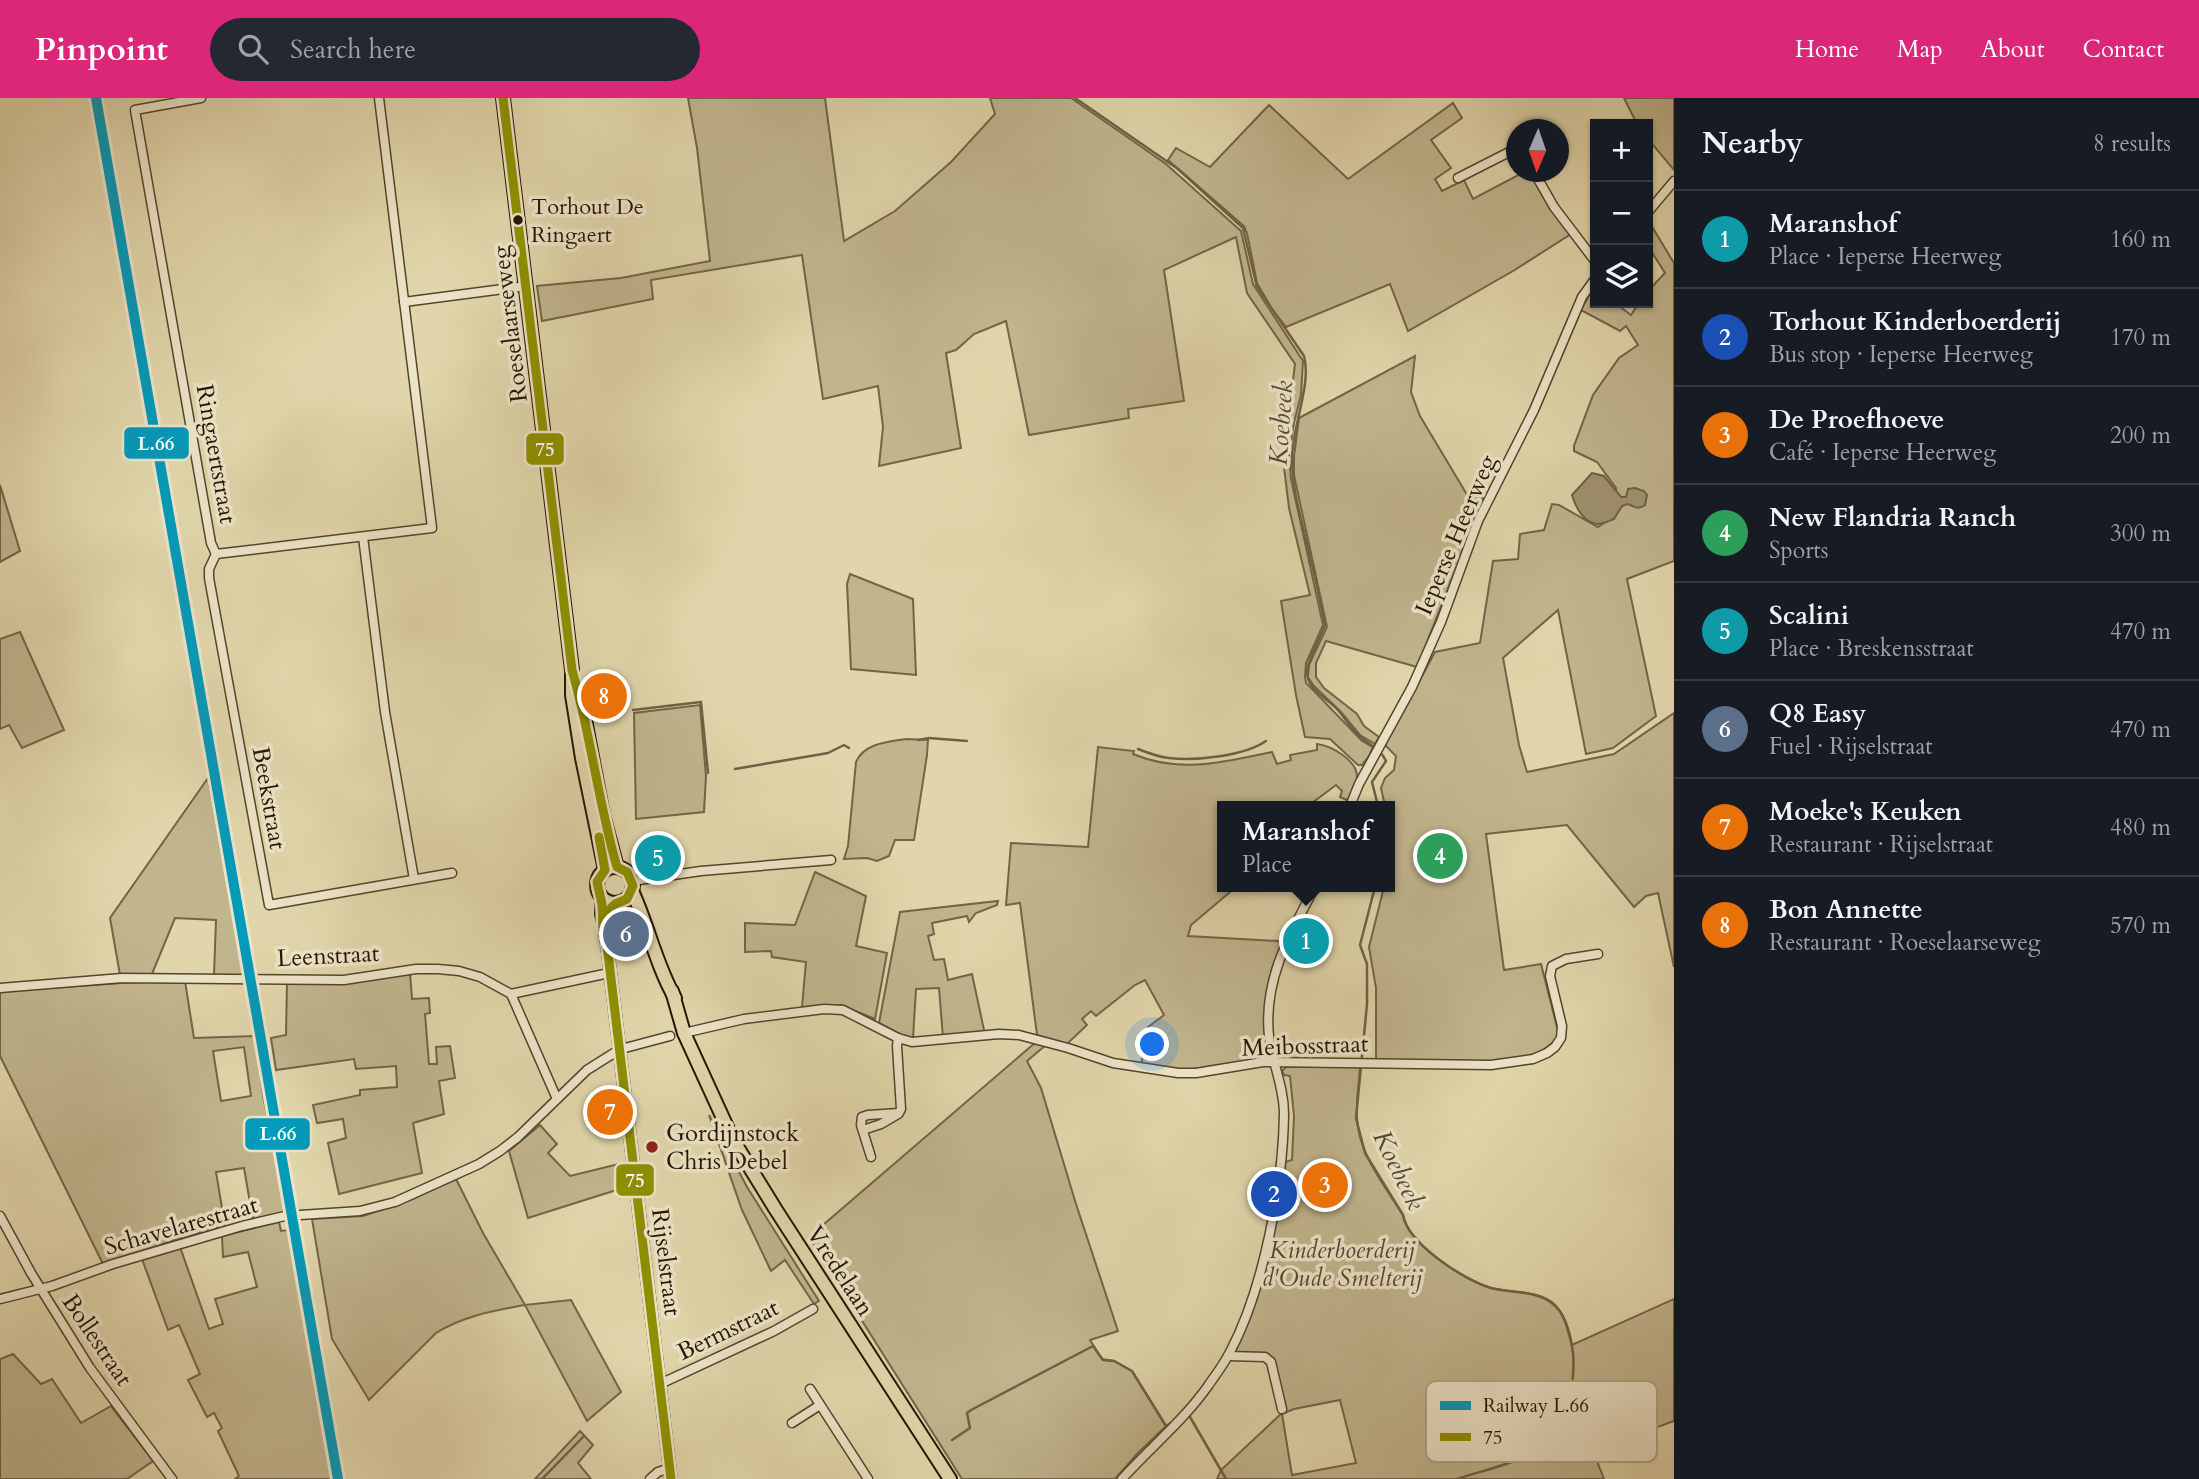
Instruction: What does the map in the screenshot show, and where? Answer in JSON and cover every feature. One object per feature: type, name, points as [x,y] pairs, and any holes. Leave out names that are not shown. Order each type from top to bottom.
[{"type":"main road","name":"Roeselaarseweg","points":[[503,98],[572,670],[580,694],[611,869]]},
{"type":"main road","points":[[612,902],[627,899],[632,886],[627,872],[611,869],[597,880],[596,887],[612,902],[645,922]]},
{"type":"main road","name":"Vredelaan","points":[[632,886],[706,1080],[733,1140],[775,1210],[950,1479]]},
{"type":"street","name":"Ringaertstraat","points":[[201,98],[135,110],[211,542],[216,554],[432,528],[379,98]]},
{"type":"street","points":[[1458,178],[1506,154]]},
{"type":"street","points":[[1653,206],[1674,181]]},
{"type":"street","points":[[1540,182],[1554,207],[1590,254]]},
{"type":"street","points":[[404,302],[526,286]]},
{"type":"street","name":"Ieperse Heerweg","points":[[1352,801],[1412,687],[1441,622],[1478,521],[1534,410],[1590,286]]},
{"type":"street","points":[[363,537],[385,712],[414,879]]},
{"type":"street","name":"Beekstraat","points":[[216,554],[209,569],[209,578],[269,905],[452,873]]},
{"type":"street","points":[[632,886],[701,871],[831,860]]},
{"type":"street","points":[[1122,1479],[1183,1418],[1228,1356],[1254,1290],[1266,1248],[1282,1148],[1282,1087],[1269,1036],[1274,974],[1290,934],[1312,892]]},
{"type":"street","name":"Rijselstraat","points":[[612,902],[601,914],[606,937],[671,1473],[658,1472],[650,1479]]},
{"type":"street","name":"Meibosstraat","points":[[687,1032],[744,1019],[824,1009],[843,1010],[898,1038],[912,1042],[999,1034],[1019,1035],[1113,1063],[1156,1072],[1196,1073],[1263,1062],[1491,1065],[1533,1059],[1555,1047],[1561,1038],[1562,1026],[1550,975],[1552,966],[1566,959],[1598,954]]},
{"type":"street","name":"Leenstraat","points":[[0,988],[122,978],[344,980],[416,969],[438,969],[480,977],[511,994]]},
{"type":"street","points":[[557,1100],[511,994],[609,972]]},
{"type":"street","points":[[620,1049],[670,1036]]},
{"type":"street","points":[[871,1157],[861,1125],[862,1117],[899,1113],[901,1110],[898,1038]]},
{"type":"street","name":"Schavelarestraat","points":[[0,1299],[242,1226],[285,1216],[360,1211],[395,1202],[479,1164],[500,1150],[587,1070],[620,1049]]},
{"type":"street","name":"Bollestraat","points":[[0,1216],[40,1289],[90,1368],[172,1479]]},
{"type":"street","name":"Bermstraat","points":[[660,1384],[729,1353],[813,1309]]},
{"type":"street","points":[[1228,1356],[1265,1357],[1271,1362],[1282,1409]]},
{"type":"street","points":[[810,1389],[868,1479]]},
{"type":"street","points":[[792,1423],[820,1405]]},
{"type":"green space","points":[[688,98],[825,98],[844,241],[895,211],[951,162],[995,114],[990,98],[1071,98],[1166,164],[1241,231],[1253,284],[1303,361],[1301,395],[1289,455],[1291,479],[1323,625],[1306,663],[1306,683],[1362,741],[1373,747],[1362,765],[1358,765],[1330,739],[1305,737],[1281,601],[1310,595],[1289,508],[1283,459],[1295,364],[1247,293],[1236,237],[1164,270],[1184,401],[1128,409],[1129,418],[1029,435],[1006,321],[974,334],[956,350],[946,353],[961,448],[879,466],[883,427],[878,386],[823,399],[802,255],[651,280],[653,299],[542,321],[537,286],[621,278],[710,261],[697,148]]},
{"type":"green space","points":[[1624,98],[1674,98],[1674,170],[1653,145],[1653,119],[1634,119]]},
{"type":"green space","points":[[1453,103],[1462,118],[1431,140],[1451,168],[1435,179],[1442,191],[1464,180],[1473,199],[1506,182],[1538,182],[1571,234],[1513,271],[1408,331],[1390,284],[1286,327],[1257,283],[1244,226],[1168,160],[1176,148],[1210,167],[1269,105],[1348,179]]},
{"type":"green space","points":[[1653,228],[1674,263],[1674,561],[1627,579],[1656,716],[1613,748],[1586,754],[1558,610],[1503,658],[1519,745],[1527,772],[1614,754],[1674,713],[1674,967],[1658,893],[1646,896],[1634,907],[1567,825],[1486,834],[1504,970],[1541,964],[1559,1035],[1540,1052],[1515,1059],[1376,1061],[1376,988],[1369,947],[1383,892],[1395,892],[1395,801],[1384,801],[1381,788],[1385,778],[1394,770],[1396,756],[1385,745],[1435,652],[1480,643],[1493,561],[1518,559],[1520,534],[1544,530],[1552,504],[1559,505],[1598,527],[1616,514],[1616,488],[1597,462],[1574,451],[1574,446],[1593,395],[1619,358],[1638,345],[1626,326],[1620,331],[1581,310],[1590,293],[1590,308],[1622,308],[1631,315],[1636,308],[1653,308],[1653,286],[1665,273],[1653,254]]},
{"type":"green space","points":[[1415,356],[1411,392],[1420,416],[1469,498],[1484,498],[1417,667],[1326,641],[1316,663],[1316,677],[1324,688],[1357,714],[1364,726],[1379,737],[1375,744],[1360,735],[1308,677],[1309,665],[1327,627],[1294,475],[1294,456],[1299,418]]},
{"type":"green space","points":[[0,485],[20,551],[0,562]]},
{"type":"green space","points":[[850,574],[913,599],[916,675],[851,669],[847,584]]},
{"type":"green space","points":[[20,632],[64,730],[22,748],[9,725],[0,729],[0,639]]},
{"type":"green space","points":[[700,705],[706,776],[704,812],[636,819],[634,713]]},
{"type":"green space","points":[[906,739],[928,740],[914,840],[895,840],[889,856],[877,861],[867,858],[844,859],[848,846],[856,762],[871,747]]},
{"type":"green space","points":[[1317,744],[1337,751],[1354,766],[1357,779],[1349,801],[1340,797],[1342,791],[1336,785],[1315,801],[1217,801],[1217,892],[1230,892],[1191,925],[1188,936],[1282,943],[1272,968],[1265,1017],[1266,1044],[1259,1056],[1253,1060],[1186,1070],[1141,1065],[1148,1027],[1164,1015],[1145,980],[1096,1016],[1091,1011],[1082,1019],[1087,1025],[1067,1044],[1037,1035],[1020,903],[1006,905],[1011,843],[1088,847],[1098,747],[1134,751],[1133,754],[1151,760],[1185,765],[1220,762],[1272,752],[1277,764],[1291,760],[1290,755],[1317,750]]},
{"type":"green space","points":[[208,778],[243,975],[214,975],[216,920],[175,918],[152,974],[120,975],[110,918]]},
{"type":"green space","points":[[815,872],[866,896],[856,946],[887,953],[875,1019],[841,1005],[802,1007],[806,962],[772,957],[771,951],[745,952],[745,923],[795,925]]},
{"type":"green space","points":[[998,901],[997,905],[976,913],[969,922],[967,916],[932,923],[934,934],[928,936],[934,960],[944,959],[948,980],[972,974],[984,1030],[981,1033],[943,1038],[939,988],[916,989],[913,1038],[903,1036],[879,1023],[900,912]]},
{"type":"green space","points":[[410,973],[412,999],[429,998],[430,1013],[425,1014],[429,1064],[437,1064],[436,1047],[450,1046],[455,1078],[439,1081],[444,1114],[413,1123],[422,1173],[339,1194],[328,1143],[346,1138],[343,1119],[317,1123],[313,1105],[360,1095],[360,1090],[397,1087],[396,1066],[356,1069],[354,1059],[276,1070],[271,1038],[286,1035],[287,983],[350,983]]},
{"type":"green space","points":[[185,981],[194,1038],[255,1036],[263,1095],[286,1212],[253,1220],[244,1168],[216,1172],[225,1226],[103,1264],[0,1056],[0,991]],"holes":[[[244,1047],[251,1096],[221,1101],[213,1051]]]},
{"type":"green space","points":[[1036,1042],[1046,1045],[1027,1061],[1041,1088],[1118,1331],[1090,1340],[1102,1359],[1114,1361],[1132,1371],[1166,1426],[1115,1479],[962,1479],[809,1237]]},
{"type":"green space","name":"Kinderboerderij d'Oude Smelterij","points":[[1286,1067],[1360,1067],[1357,1110],[1362,1143],[1373,1168],[1415,1237],[1437,1258],[1477,1282],[1496,1289],[1541,1296],[1548,1300],[1562,1314],[1572,1345],[1674,1299],[1674,1421],[1657,1427],[1657,1381],[1426,1381],[1426,1462],[1597,1462],[1604,1479],[1217,1479],[1221,1470],[1282,1413],[1269,1354],[1234,1352],[1258,1290],[1285,1162],[1292,1160],[1294,1116],[1290,1076],[1284,1075],[1282,1071]],"holes":[[[1340,1400],[1356,1463],[1292,1475],[1282,1414]]]},
{"type":"green space","points":[[709,1115],[747,1187],[819,1301],[814,1304],[785,1260],[771,1271],[742,1210]]},
{"type":"green space","points":[[540,1125],[557,1144],[548,1153],[570,1176],[623,1163],[626,1187],[528,1218],[509,1151]]},
{"type":"green space","points":[[456,1179],[483,1233],[525,1305],[468,1318],[436,1333],[369,1400],[332,1339],[312,1219],[363,1216],[412,1199]]},
{"type":"green space","points":[[279,1222],[281,1231],[289,1230],[332,1479],[235,1479],[239,1476],[218,1431],[222,1428],[214,1413],[207,1417],[188,1380],[200,1374],[179,1325],[168,1330],[142,1259],[180,1247],[209,1329],[223,1324],[215,1299],[257,1287],[248,1252],[223,1257],[222,1236]]},
{"type":"green space","points":[[571,1300],[621,1392],[587,1421],[525,1305]]},
{"type":"green space","points":[[13,1354],[41,1384],[52,1379],[81,1423],[111,1406],[153,1461],[127,1479],[0,1479],[0,1359]]},
{"type":"green space","points":[[580,1431],[593,1445],[578,1463],[591,1479],[535,1479]]},
{"type":"shaded area","points":[[1592,473],[1604,476],[1621,497],[1626,497],[1628,489],[1644,491],[1647,495],[1645,505],[1638,508],[1627,504],[1622,506],[1614,519],[1604,523],[1588,521],[1578,509],[1572,495]]},
{"type":"waterway","name":"Koebeek","points":[[1075,98],[1178,169],[1243,228],[1257,287],[1304,356],[1305,380],[1292,462],[1299,510],[1325,625],[1307,671],[1313,688],[1337,709],[1358,735],[1374,746],[1386,761],[1372,782],[1377,801]]},
{"type":"waterway","points":[[633,710],[701,702],[708,773]]},
{"type":"waterway","points":[[918,740],[929,738],[967,741]]},
{"type":"waterway","points":[[1138,749],[1153,755],[1180,759],[1206,758],[1233,754],[1266,741]]},
{"type":"waterway","points":[[735,769],[828,753],[844,745],[849,748]]},
{"type":"waterway","name":"Koebeek","points":[[1374,892],[1360,945],[1367,964],[1367,1004],[1356,1118],[1365,1153],[1407,1226],[1426,1249],[1480,1284],[1498,1290],[1539,1296],[1558,1308],[1565,1320],[1573,1353],[1572,1381]]},
{"type":"waterway","points":[[952,1440],[970,1428],[967,1413],[971,1410],[1093,1346],[1103,1360],[1114,1361],[1132,1371],[1166,1426],[1174,1421]]},
{"type":"waterway","points":[[1190,1417],[1226,1479]]},
{"type":"waterway","points":[[542,1479],[584,1436]]},
{"type":"waterway","name":"Koebeek","points":[[1457,1479],[1511,1462]]},
{"type":"rail line","name":"L.66","points":[[96,98],[338,1479]]},
{"type":"transit line","name":"75","points":[[503,98],[572,670],[617,867],[627,872],[633,886],[627,899],[609,910],[606,937],[671,1479]]},
{"type":"transit line","name":"75","points":[[599,837],[605,870],[597,882],[602,904],[603,930]]},
{"type":"place","name":"Torhout De Ringaert","points":[[518,220]]},
{"type":"place","name":"Bon Annette","points":[[604,696]]},
{"type":"place","name":"New Flandria Ranch","points":[[1440,856]]},
{"type":"place","name":"Scalini","points":[[658,858]]},
{"type":"place","name":"Q8 Easy","points":[[626,934]]},
{"type":"place","name":"Maranshof","points":[[1306,941]]},
{"type":"place","name":"Moeke's Keuken","points":[[610,1112]]},
{"type":"place","name":"Gordijnstock Chris Debel","points":[[652,1147]]},
{"type":"place","name":"De Proefhoeve","points":[[1325,1185]]},
{"type":"place","name":"Torhout Kinderboerderij","points":[[1274,1194]]}]
